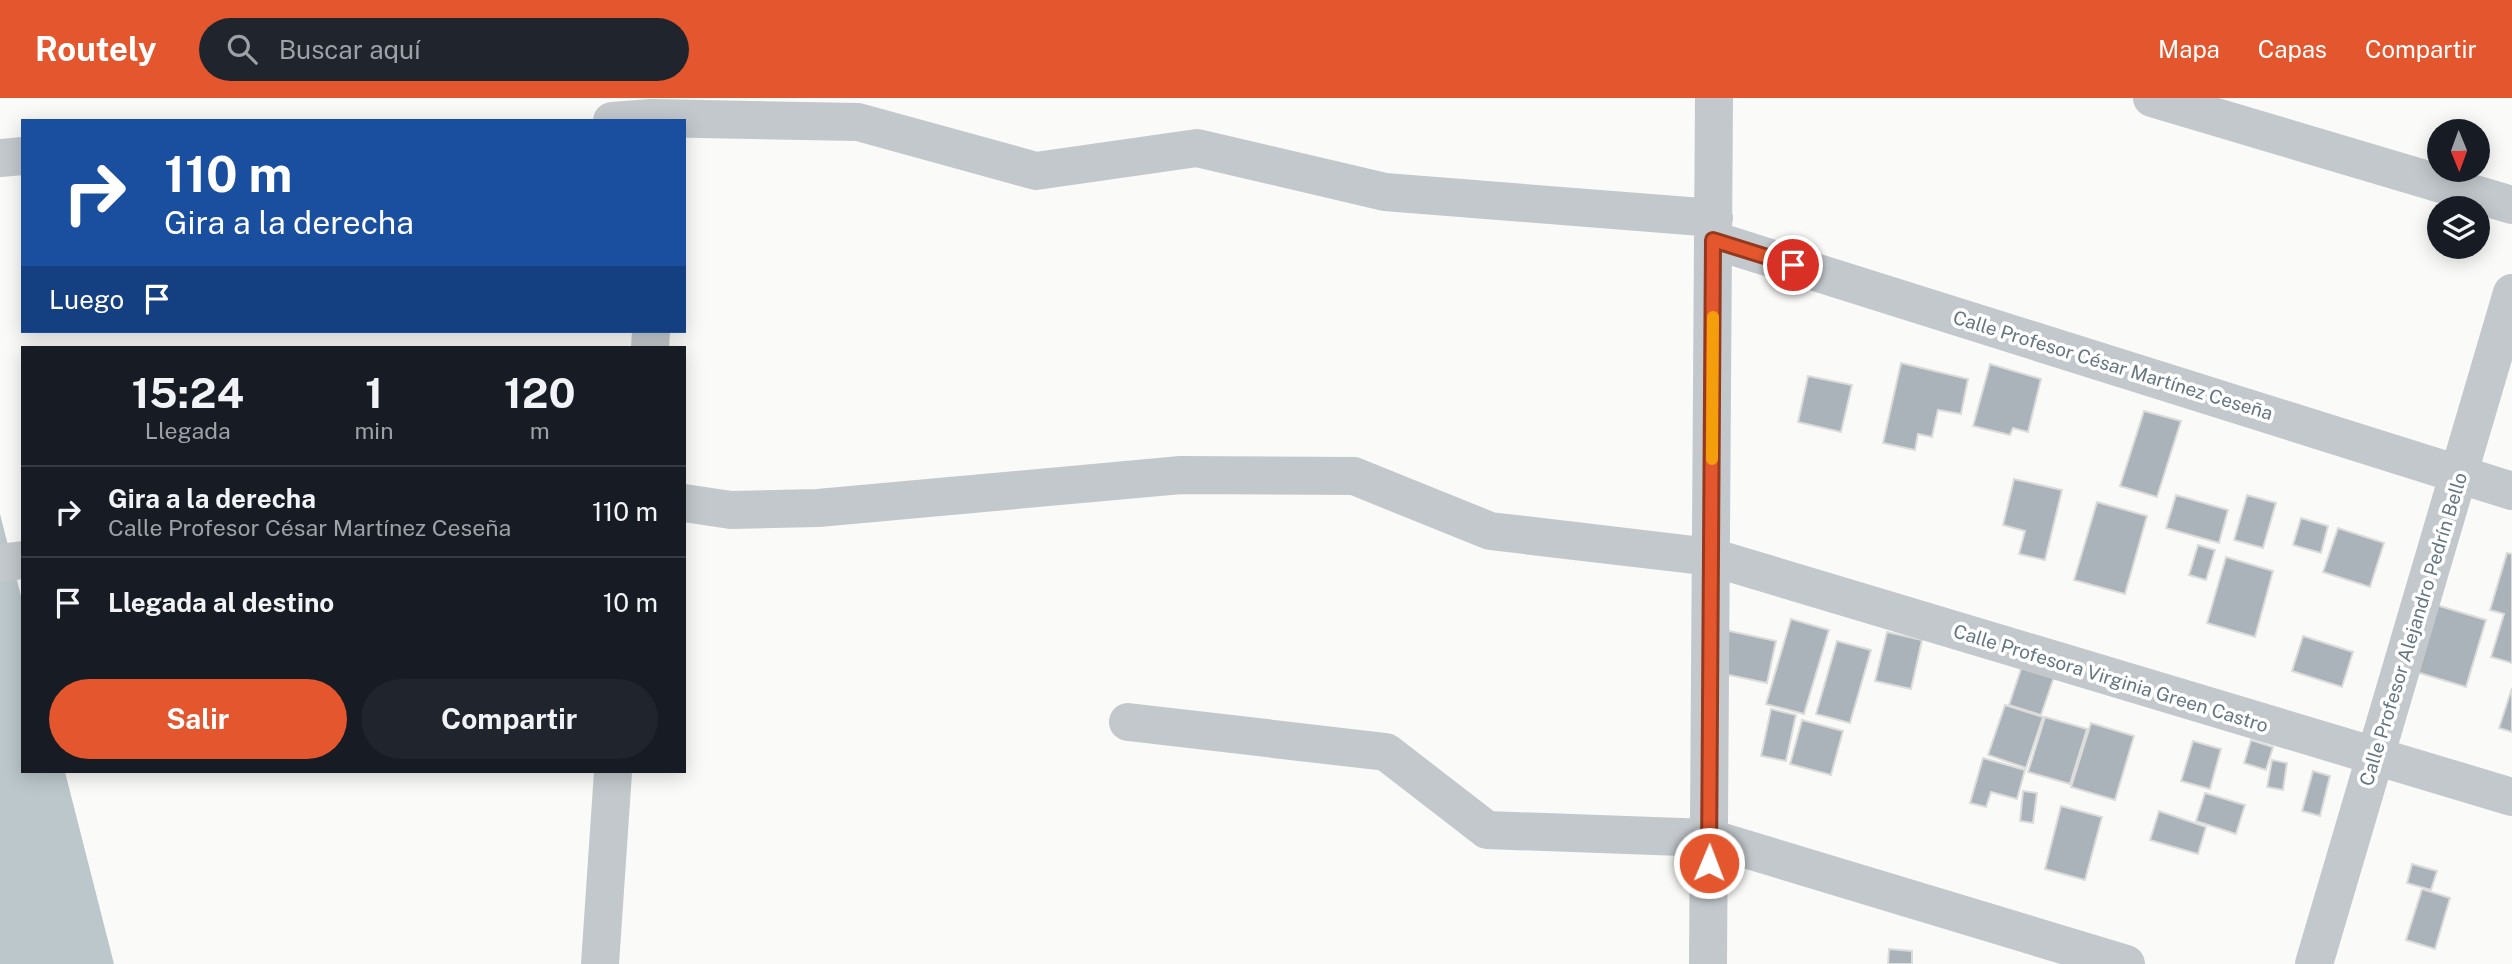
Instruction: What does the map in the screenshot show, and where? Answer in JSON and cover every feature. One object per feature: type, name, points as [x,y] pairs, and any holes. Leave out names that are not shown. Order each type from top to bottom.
[{"type":"street","points":[[1708,964],[1714,98]]},
{"type":"street","points":[[2152,98],[2512,205]]},
{"type":"street","name":"Calle Profesor César Martínez Ceseña","points":[[621,119],[651,112],[858,122],[1036,171],[1196,148],[1385,192],[1714,229],[2512,491]]},
{"type":"street","points":[[0,158],[21,156]]},
{"type":"street","name":"Calle Profesor Alejandro Pedrín Bello","points":[[2314,964],[2512,293]]},
{"type":"street","name":"Calle Profesora Virginia Green Castro","points":[[686,503],[731,510],[818,508],[1181,474],[1354,476],[1490,531],[1711,557],[2512,797]]},
{"type":"street","points":[[0,563],[21,560]]},
{"type":"street","points":[[1128,722],[1386,752],[1487,830],[1709,838],[2126,964]]},
{"type":"street","points":[[600,964],[613,773]]},
{"type":"shaded area","points":[[0,514],[21,596],[21,773],[65,773],[114,964],[0,964]]},
{"type":"building","points":[[1901,363],[1968,379],[1961,414],[1938,410],[1932,437],[1918,434],[1915,450],[1883,443]]},
{"type":"building","points":[[1990,364],[2041,379],[2028,432],[2013,428],[2010,435],[1973,426]]},
{"type":"building","points":[[1808,376],[1852,385],[1841,432],[1798,422]]},
{"type":"building","points":[[2144,411],[2181,421],[2157,497],[2120,486]]},
{"type":"building","points":[[2014,479],[2062,490],[2045,560],[2019,554],[2025,531],[2003,525]]},
{"type":"building","points":[[2176,495],[2228,510],[2219,543],[2166,528]]},
{"type":"building","points":[[2247,495],[2276,503],[2263,548],[2234,540]]},
{"type":"building","points":[[2097,502],[2147,516],[2125,594],[2074,580]]},
{"type":"building","points":[[2301,518],[2328,526],[2321,553],[2293,545]]},
{"type":"building","points":[[2338,528],[2384,543],[2370,587],[2323,572]]},
{"type":"building","points":[[2198,545],[2215,550],[2206,580],[2189,575]]},
{"type":"building","points":[[2507,553],[2512,554],[2512,663],[2491,657],[2504,614],[2490,610]]},
{"type":"building","points":[[2226,557],[2273,571],[2255,637],[2207,623]]},
{"type":"building","points":[[2433,604],[2486,620],[2466,687],[2413,671]]},
{"type":"building","points":[[1791,619],[1829,630],[1804,714],[1766,704]]},
{"type":"building","points":[[1720,629],[1776,641],[1767,683],[1710,671]]},
{"type":"building","points":[[1887,632],[1922,640],[1911,689],[1875,681]]},
{"type":"building","points":[[2303,636],[2353,652],[2342,687],[2292,671]]},
{"type":"building","points":[[1837,641],[1871,650],[1850,723],[1816,714]]},
{"type":"building","points":[[2024,660],[2056,671],[2041,715],[2009,705]]},
{"type":"building","points":[[2512,688],[2512,732],[2499,728]]},
{"type":"building","points":[[2005,705],[2043,717],[2026,768],[1988,755]]},
{"type":"building","points":[[1771,709],[1796,715],[1786,761],[1761,756]]},
{"type":"building","points":[[2045,717],[2087,729],[2070,784],[2028,772]]},
{"type":"building","points":[[1802,720],[1843,731],[1831,775],[1790,764]]},
{"type":"building","points":[[2091,723],[2134,736],[2115,800],[2071,787]]},
{"type":"building","points":[[2251,740],[2273,747],[2266,770],[2244,763]]},
{"type":"building","points":[[2193,741],[2221,749],[2210,789],[2181,781]]},
{"type":"building","points":[[1983,758],[2025,770],[2017,799],[1991,792],[1986,807],[1970,803]]},
{"type":"building","points":[[2272,760],[2287,763],[2283,790],[2267,787]]},
{"type":"building","points":[[2313,771],[2330,776],[2320,816],[2302,811]]},
{"type":"building","points":[[2023,791],[2037,793],[2033,823],[2020,821]]},
{"type":"building","points":[[2205,793],[2245,805],[2236,834],[2196,821]]},
{"type":"building","points":[[2061,806],[2102,817],[2085,880],[2045,869]]},
{"type":"building","points":[[2159,811],[2206,827],[2198,854],[2150,840]]},
{"type":"building","points":[[2412,864],[2437,871],[2431,890],[2407,883]]},
{"type":"building","points":[[2422,889],[2450,898],[2435,949],[2406,940]]},
{"type":"building","points":[[1889,949],[1912,951],[1912,964],[1888,964]]},
{"type":"slow traffic","points":[[1712,459],[1713,317]]},
{"type":"route","points":[[1709,863],[1713,240],[1793,265]]}]
